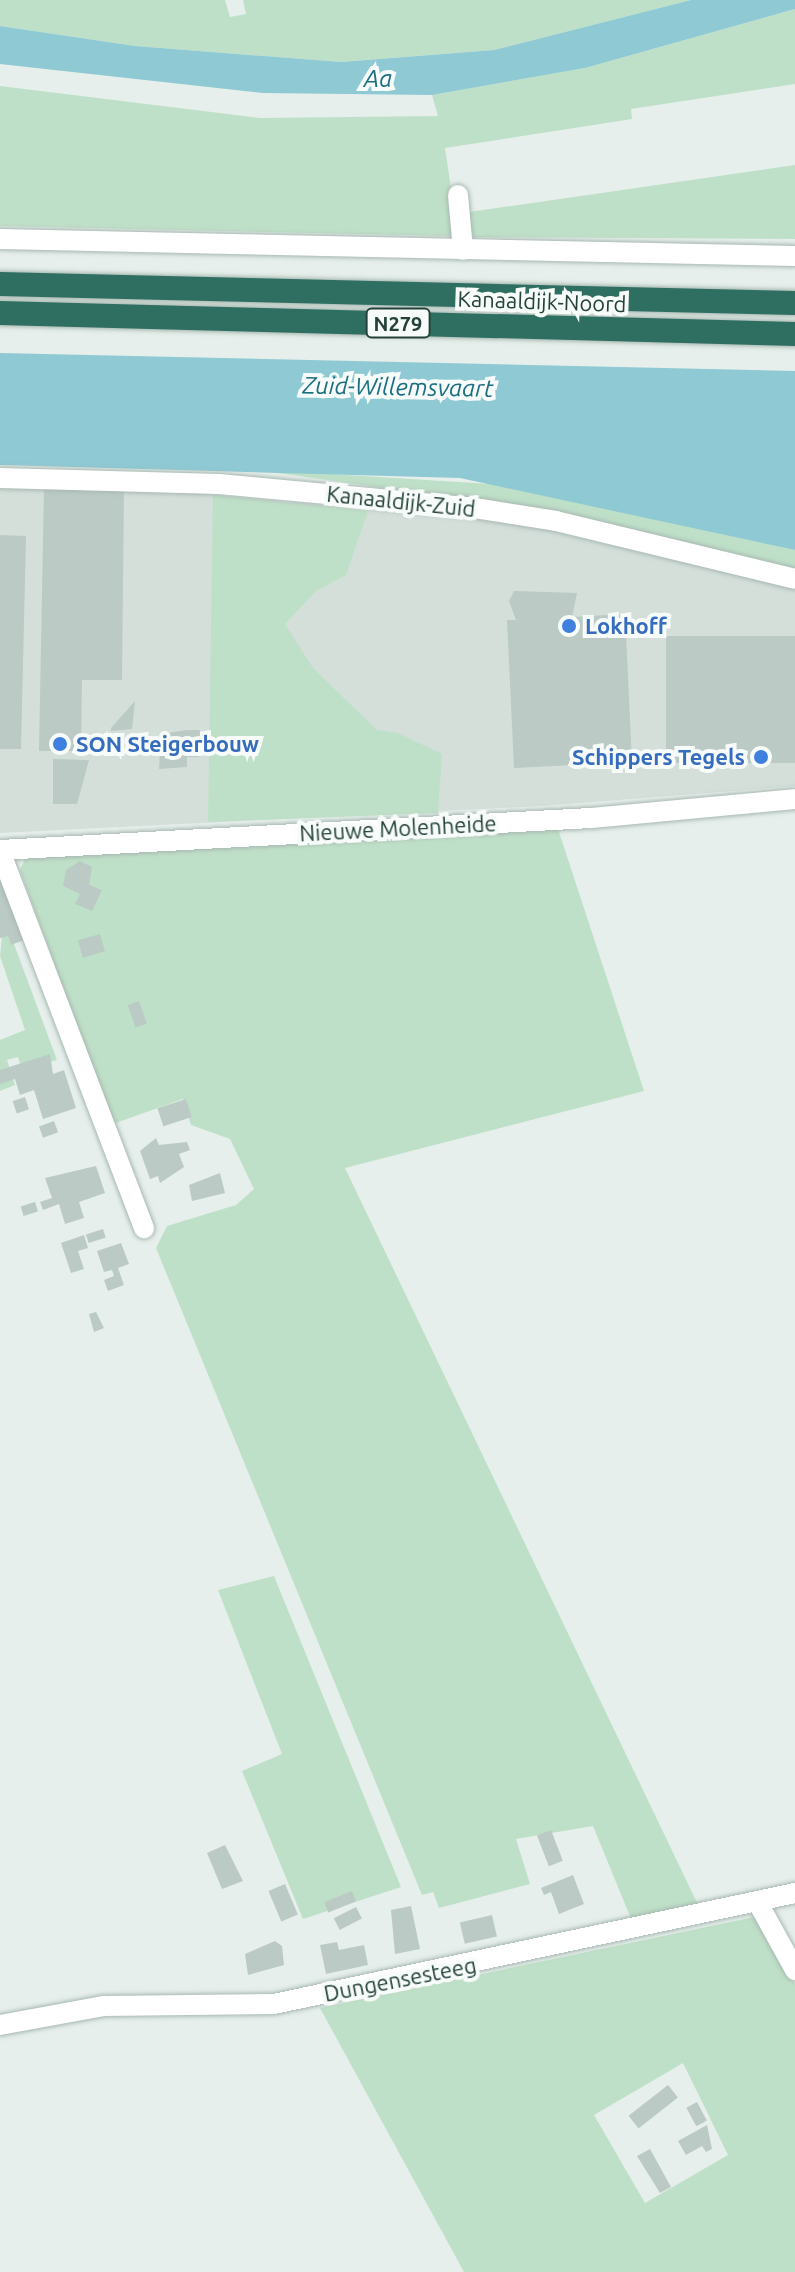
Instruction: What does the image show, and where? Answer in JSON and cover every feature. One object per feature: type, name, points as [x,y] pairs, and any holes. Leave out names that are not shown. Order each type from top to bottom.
[{"type":"highway","name":"Kanaaldijk-Noord","points":[[0,284],[795,303]]},
{"type":"highway","name":"Kanaaldijk-Noord","points":[[0,313],[795,334]]},
{"type":"street","points":[[458,195],[463,250]]},
{"type":"street","points":[[0,239],[795,256]]},
{"type":"street","name":"Kanaaldijk-Zuid","points":[[0,478],[219,484],[468,507],[795,579]]},
{"type":"street","name":"Nieuwe Molenheide","points":[[144,1228],[0,850],[591,818],[795,799]]},
{"type":"street","name":"Dungensesteeg","points":[[0,2025],[104,2006],[274,2004],[795,1893]]},
{"type":"street","points":[[758,1903],[795,1970]]},
{"type":"shaded area","points":[[0,486],[130,487],[519,523],[795,589],[795,786],[542,806],[0,833]]},
{"type":"green space","points":[[0,0],[225,0],[230,17],[246,14],[243,0],[691,0],[494,50],[340,62],[135,46],[0,26]]},
{"type":"green space","points":[[795,9],[795,84],[631,109],[632,119],[445,148],[456,222],[451,236],[0,226],[0,86],[260,118],[438,116],[432,95],[585,68]]},
{"type":"green space","points":[[795,165],[795,239],[474,237],[470,229],[469,212]]},
{"type":"green space","points":[[248,469],[507,485],[795,550],[795,574],[420,493]]},
{"type":"green space","points":[[213,495],[368,511],[346,575],[316,591],[285,624],[313,668],[377,730],[398,733],[442,754],[438,813],[208,822]]},
{"type":"green space","points":[[558,829],[644,1091],[345,1168],[701,1911],[634,1926],[593,1826],[516,1839],[530,1884],[439,1908],[433,1892],[422,1895],[156,1248],[167,1226],[236,1205],[254,1189],[230,1139],[191,1125],[183,1099],[113,1124],[20,870],[27,855]]},
{"type":"green space","points":[[4,917],[57,1060],[22,1070],[18,1057],[7,1060],[15,1085],[0,1091],[0,1040],[25,1030],[0,956]]},
{"type":"green space","points":[[274,1576],[401,1887],[303,1919],[242,1771],[282,1754],[218,1590]]},
{"type":"green space","points":[[759,1916],[795,1984],[795,2272],[464,2272],[320,2008]],"holes":[[[683,2063],[728,2155],[645,2203],[594,2115]]]},
{"type":"water","name":"Aa","points":[[691,0],[795,0],[795,9],[585,68],[432,95],[263,93],[0,64],[0,26],[135,46],[341,62],[494,50]]},
{"type":"water","name":"Zuid-Willemsvaart","points":[[0,353],[795,371],[795,550],[460,478],[0,465]]},
{"type":"building","points":[[44,487],[124,488],[122,680],[82,680],[81,751],[39,751]]},
{"type":"building","points":[[0,535],[26,536],[21,749],[0,749]]},
{"type":"building","points":[[514,591],[577,593],[572,617],[625,614],[632,762],[514,768],[507,620],[516,620],[509,601]]},
{"type":"building","points":[[666,636],[795,636],[795,763],[666,763]]},
{"type":"building","points":[[135,701],[132,729],[111,731],[111,728]]},
{"type":"building","points":[[200,730],[199,757],[187,757],[187,767],[159,769],[161,734]]},
{"type":"building","points":[[53,759],[89,760],[77,804],[53,804]]},
{"type":"building","points":[[80,861],[92,867],[89,885],[102,890],[92,911],[75,904],[80,894],[63,886],[66,870]]},
{"type":"building","points":[[0,877],[24,940],[11,945],[8,936],[0,938]]},
{"type":"building","points":[[100,934],[105,951],[83,958],[78,940]]},
{"type":"building","points":[[139,1001],[147,1024],[135,1028],[128,1005]]},
{"type":"building","points":[[50,1054],[53,1074],[64,1070],[76,1108],[43,1119],[34,1090],[20,1095],[15,1079],[0,1084],[0,1070]]},
{"type":"building","points":[[25,1097],[29,1109],[17,1113],[13,1101]]},
{"type":"building","points":[[186,1099],[192,1117],[163,1126],[157,1108]]},
{"type":"building","points":[[54,1121],[58,1132],[43,1138],[39,1126]]},
{"type":"building","points":[[156,1138],[159,1145],[187,1142],[190,1150],[179,1154],[184,1167],[160,1183],[158,1176],[150,1179],[140,1151]]},
{"type":"building","points":[[96,1166],[105,1193],[79,1202],[84,1218],[65,1224],[59,1204],[43,1210],[40,1202],[52,1198],[45,1178]]},
{"type":"building","points":[[220,1173],[225,1193],[192,1201],[189,1185]]},
{"type":"building","points":[[35,1202],[38,1212],[24,1216],[21,1206]]},
{"type":"building","points":[[103,1229],[106,1238],[89,1243],[86,1235]]},
{"type":"building","points":[[84,1235],[88,1248],[78,1251],[84,1269],[71,1273],[61,1243]]},
{"type":"building","points":[[121,1243],[129,1264],[118,1268],[124,1285],[108,1291],[104,1280],[114,1276],[112,1270],[104,1272],[97,1251]]},
{"type":"building","points":[[96,1312],[104,1328],[94,1332],[89,1314]]},
{"type":"building","points":[[551,1830],[563,1861],[549,1866],[537,1835]]},
{"type":"building","points":[[225,1845],[243,1881],[222,1889],[207,1853]]},
{"type":"building","points":[[573,1875],[584,1904],[559,1914],[551,1892],[544,1895],[541,1888]]},
{"type":"building","points":[[285,1884],[298,1914],[281,1921],[268,1891]]},
{"type":"building","points":[[352,1891],[356,1901],[328,1912],[324,1902]]},
{"type":"building","points":[[411,1906],[420,1949],[395,1954],[391,1910]]},
{"type":"building","points":[[356,1907],[362,1919],[340,1930],[334,1918]]},
{"type":"building","points":[[492,1915],[497,1936],[465,1944],[460,1922]]},
{"type":"building","points":[[275,1941],[282,1946],[284,1965],[248,1975],[245,1954]]},
{"type":"building","points":[[337,1942],[339,1950],[364,1945],[368,1965],[326,1974],[320,1945]]},
{"type":"building","points":[[668,2085],[678,2098],[638,2128],[629,2116]]},
{"type":"building","points":[[697,2102],[707,2121],[696,2126],[686,2108]]},
{"type":"building","points":[[707,2125],[712,2149],[706,2152],[702,2146],[686,2155],[678,2141]]},
{"type":"building","points":[[650,2149],[671,2187],[660,2193],[637,2156]]},
{"type":"place","name":"Lokhoff","points":[[569,626]]},
{"type":"place","name":"SON Steigerbouw","points":[[60,744]]},
{"type":"place","name":"Schippers Tegels","points":[[761,757]]}]
